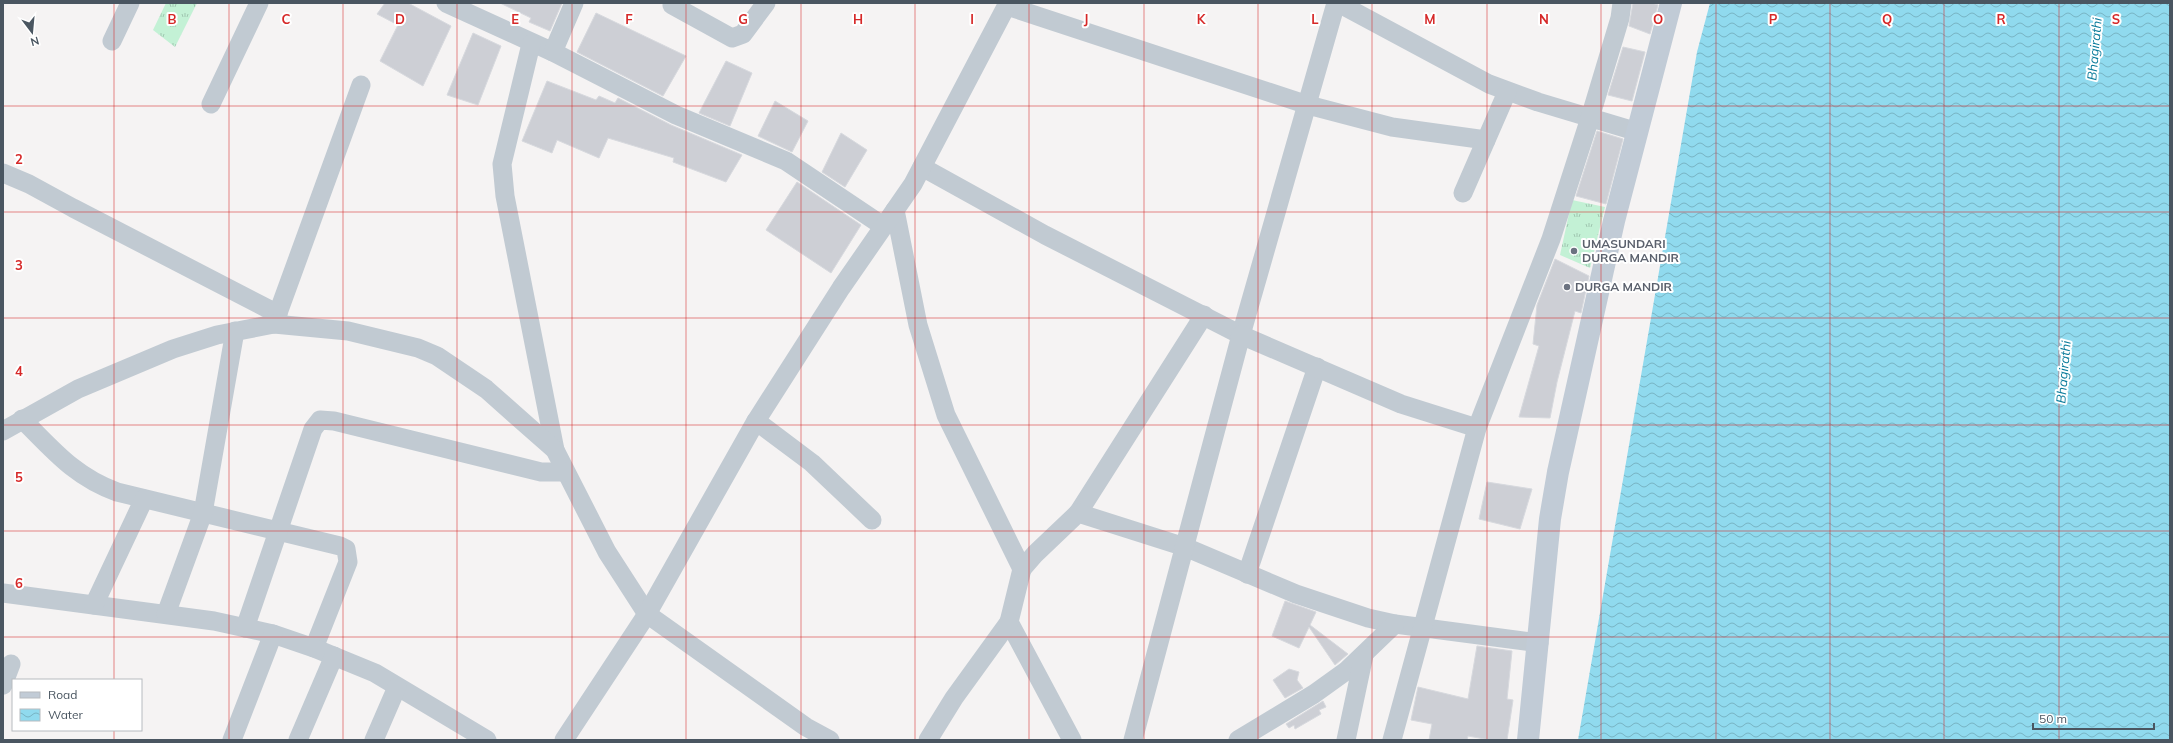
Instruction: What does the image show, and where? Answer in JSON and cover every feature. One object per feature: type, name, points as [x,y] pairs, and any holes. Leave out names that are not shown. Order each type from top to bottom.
[{"type":"street","points":[[112,41],[130,3]]},
{"type":"street","points":[[211,104],[259,3]]},
{"type":"street","points":[[446,3],[474,9],[531,44],[553,52],[676,115],[786,161],[883,226]]},
{"type":"street","points":[[553,52],[574,3]]},
{"type":"street","points":[[672,5],[732,38],[743,34],[766,3]]},
{"type":"street","points":[[1134,740],[1242,335],[1337,3],[1464,71],[1507,92],[1638,132]]},
{"type":"street","points":[[1392,740],[1477,428],[1551,239],[1590,118],[1620,18],[1622,3]]},
{"type":"street","points":[[1528,740],[1550,519],[1558,472],[1612,228],[1671,3]]},
{"type":"street","points":[[564,740],[647,614],[756,421],[841,288],[895,210],[922,167],[1008,5],[1308,105],[1392,127],[1486,140]]},
{"type":"street","points":[[531,44],[502,164],[505,196],[555,450],[607,552],[647,614],[806,727],[830,740]]},
{"type":"street","points":[[276,319],[361,85]]},
{"type":"street","points":[[1462,193],[1507,92]]},
{"type":"street","points":[[922,167],[1045,235],[1242,335],[1401,404],[1477,428]]},
{"type":"street","points":[[3,173],[30,184],[276,319],[348,332],[418,348],[437,356],[486,389],[555,450]]},
{"type":"street","points":[[895,210],[918,325],[946,416],[1022,569]]},
{"type":"street","points":[[928,740],[954,698],[1009,622],[1022,569],[1035,554],[1078,513],[1204,315]]},
{"type":"street","points":[[3,431],[78,389],[173,349],[276,319]]},
{"type":"street","points":[[166,614],[203,513],[236,331]]},
{"type":"street","points":[[1247,574],[1317,367]]},
{"type":"street","points":[[22,419],[58,456],[96,485],[144,499],[340,546],[346,549],[348,554],[348,562],[314,648]]},
{"type":"street","points":[[245,628],[315,423],[324,419],[540,472],[565,472]]},
{"type":"street","points":[[756,421],[812,463],[872,520]]},
{"type":"street","points":[[94,605],[144,499]]},
{"type":"street","points":[[1078,513],[1185,547],[1303,597],[1368,618],[1395,624],[1538,643]]},
{"type":"street","points":[[3,593],[214,621],[273,634],[314,648],[375,673],[487,740]]},
{"type":"street","points":[[1009,622],[1072,740]]},
{"type":"street","points":[[1238,740],[1314,694],[1346,672],[1395,624]]},
{"type":"street","points":[[232,740],[273,634]]},
{"type":"street","points":[[298,740],[334,656]]},
{"type":"street","points":[[1346,740],[1364,656]]},
{"type":"street","points":[[3,685],[12,664]]},
{"type":"street","points":[[374,740],[397,686]]},
{"type":"green space","points":[[166,3],[197,3],[175,47],[153,30]]},
{"type":"green space","points":[[1572,200],[1605,207],[1590,268],[1560,255]]},
{"type":"water","name":"Bhagirathi","points":[[1710,3],[2170,3],[2170,740],[1578,740],[1697,52]]},
{"type":"building","points":[[385,3],[408,3],[451,26],[423,86],[380,61],[398,25],[377,14]]},
{"type":"building","points":[[500,3],[562,3],[550,31],[529,22],[531,18]]},
{"type":"building","points":[[1633,3],[1652,3],[1658,5],[1650,34],[1629,26]]},
{"type":"building","points":[[596,13],[686,56],[663,96],[577,52]]},
{"type":"building","points":[[473,33],[501,46],[478,105],[447,95]]},
{"type":"building","points":[[1623,47],[1645,52],[1632,101],[1608,95]]},
{"type":"building","points":[[726,61],[752,73],[730,126],[699,113]]},
{"type":"building","points":[[547,81],[596,100],[599,96],[615,103],[618,98],[671,125],[742,155],[726,182],[673,162],[674,158],[608,138],[599,158],[557,140],[552,153],[522,141]]},
{"type":"building","points":[[775,101],[808,121],[792,152],[758,136]]},
{"type":"building","points":[[1597,131],[1623,139],[1606,204],[1576,196]]},
{"type":"building","points":[[841,133],[867,150],[845,187],[822,172]]},
{"type":"building","points":[[797,182],[861,225],[831,273],[766,230]]},
{"type":"building","points":[[1555,259],[1589,276],[1581,313],[1575,311],[1557,382],[1550,418],[1519,417],[1539,346],[1533,344],[1537,305]]},
{"type":"building","points":[[1487,482],[1532,489],[1520,529],[1479,519]]},
{"type":"building","points":[[1285,601],[1316,612],[1310,625],[1348,654],[1335,665],[1309,627],[1299,648],[1272,636]]},
{"type":"building","points":[[1477,646],[1512,651],[1507,699],[1513,700],[1507,740],[1490,740],[1468,736],[1467,740],[1429,740],[1432,724],[1411,720],[1418,687],[1468,699]]},
{"type":"building","points":[[1289,669],[1299,672],[1297,680],[1303,688],[1285,698],[1273,680]]},
{"type":"building","points":[[1323,701],[1326,707],[1319,710],[1321,714],[1295,729],[1294,725],[1289,728],[1286,724]]},
{"type":"place","name":"UMASUNDARI DURGA MANDIR","points":[[1574,251]]},
{"type":"place","name":"DURGA MANDIR","points":[[1567,287]]}]
